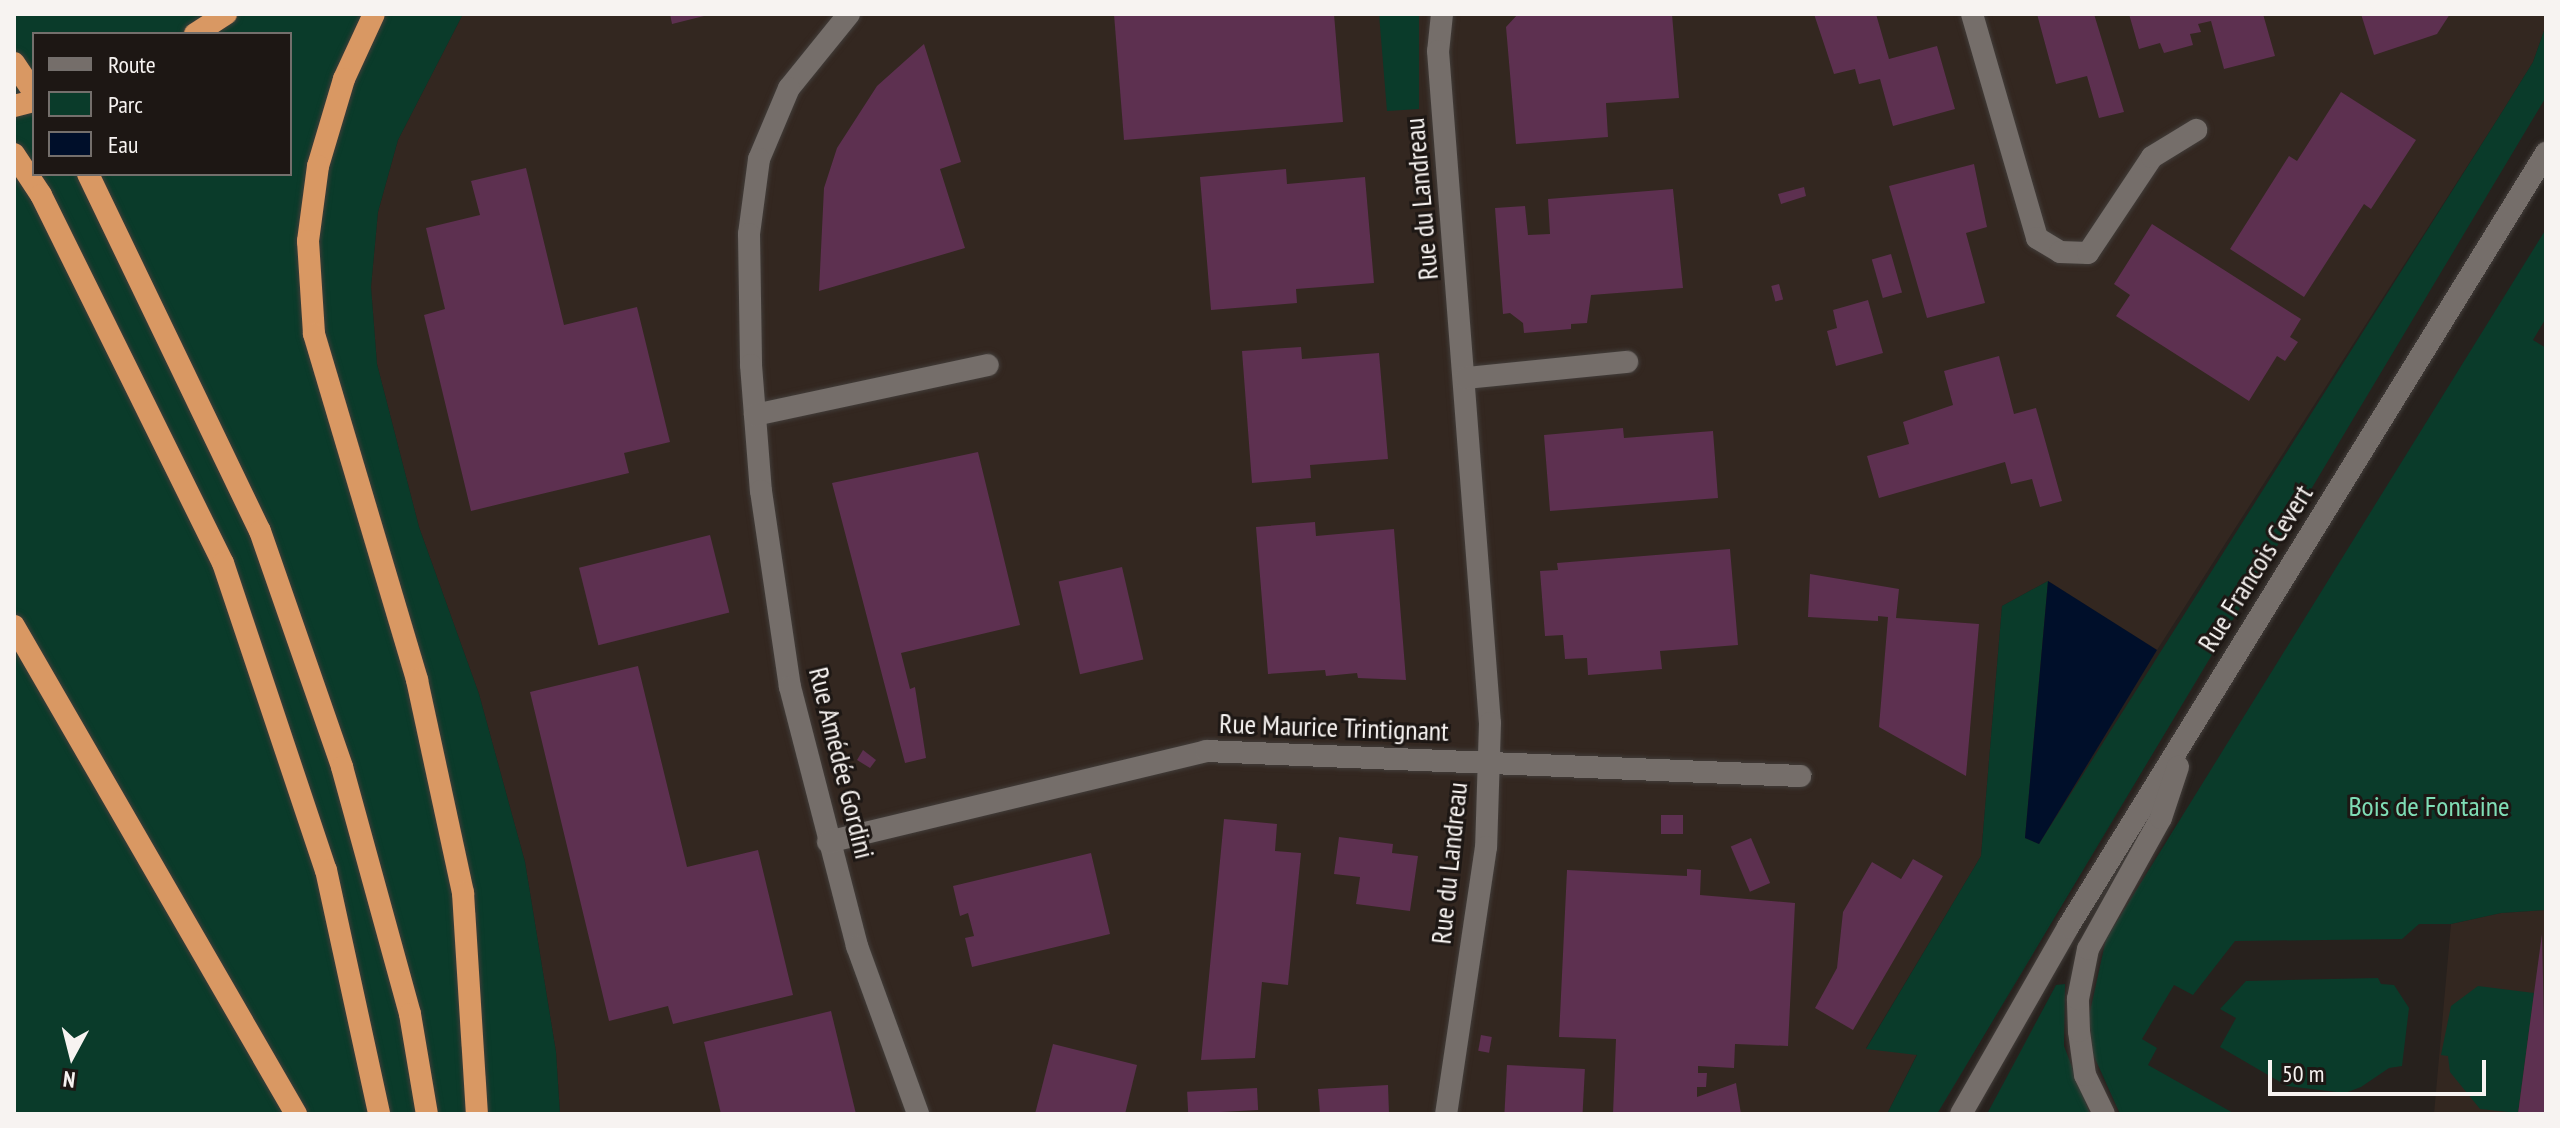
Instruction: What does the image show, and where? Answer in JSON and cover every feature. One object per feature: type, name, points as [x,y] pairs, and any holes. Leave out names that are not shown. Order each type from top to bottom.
[{"type":"highway","points":[[198,32],[226,14]]},
{"type":"highway","points":[[374,14],[344,79],[318,166],[308,241],[314,334],[417,680],[463,893],[477,1114]]},
{"type":"highway","points":[[14,63],[32,90]]},
{"type":"highway","points":[[14,154],[41,195],[223,563],[326,870],[379,1114]]},
{"type":"highway","points":[[89,176],[260,531],[342,767],[410,1014],[427,1114]]},
{"type":"highway","points":[[14,626],[296,1114]]},
{"type":"street","name":"Rue Amédée Gordini","points":[[849,14],[789,88],[759,159],[749,234],[755,415],[790,687],[857,946],[918,1114]]},
{"type":"street","name":"Rue du Landreau","points":[[1442,14],[1438,51],[1489,679],[1486,847],[1446,1114]]},
{"type":"street","points":[[1972,14],[2037,238],[2060,252],[2088,253],[2152,157],[2196,130]]},
{"type":"street","name":"Rue Francois Cevert","points":[[1961,1114],[2189,732],[2546,153]]},
{"type":"street","points":[[1466,378],[1627,362]]},
{"type":"street","points":[[755,415],[988,365]]},
{"type":"street","points":[[2104,1114],[2085,1075],[2079,1031],[2078,999],[2088,949],[2161,818],[2189,732]]},
{"type":"street","name":"Rue Maurice Trintignant","points":[[828,842],[1206,751],[1800,776]]},
{"type":"street","name":"Rue Francois Cevert","points":[[1974,1114],[2017,1017]]},
{"type":"shaded area","points":[[463,14],[2546,14],[2546,25],[2533,62],[2502,112],[2157,650],[2048,581],[2002,606],[1981,856],[1866,1048],[1917,1054],[1887,1114],[560,1114],[556,1052],[525,862],[479,694],[419,527],[377,364],[371,287],[378,212],[398,140]]},
{"type":"shaded area","points":[[2546,910],[2546,1114],[2434,1114],[2451,924],[2501,913]]},
{"type":"green space","points":[[14,14],[463,14],[398,140],[378,212],[371,287],[377,364],[419,527],[479,694],[525,862],[556,1052],[560,1114],[14,1114]]},
{"type":"green space","points":[[1379,14],[1419,14],[1419,109],[1387,111]]},
{"type":"green space","points":[[2546,25],[2546,97],[1937,1114],[1887,1114],[1917,1055],[1866,1049],[1981,856],[2002,606],[2048,581],[2025,838],[2039,844],[2533,62]]},
{"type":"green space","name":"Bois de Fontaine","points":[[2546,229],[2546,318],[2533,340],[2546,348],[2546,910],[2501,913],[2451,924],[2419,924],[2402,939],[2235,941],[2193,995],[2174,985],[2142,1039],[2157,1048],[2148,1065],[2235,1114],[2120,1114],[2093,1054],[2089,1016],[2106,939]]},
{"type":"green space","points":[[2378,978],[2381,984],[2394,985],[2409,1008],[2402,1066],[2389,1068],[2361,1087],[2345,1093],[2287,1086],[2220,1047],[2236,1018],[2220,1009],[2246,981]]},
{"type":"green space","points":[[2065,984],[2064,1046],[2090,1114],[1987,1114],[2056,985]]},
{"type":"green space","points":[[2478,986],[2534,993],[2518,1113],[2480,1109],[2450,1072],[2448,1056],[2441,1055],[2451,1006]]},
{"type":"water","points":[[2048,581],[2157,650],[2039,844],[2025,838]]},
{"type":"building","points":[[670,14],[708,14],[708,15],[672,24]]},
{"type":"building","points":[[1114,14],[1334,14],[1343,122],[1124,140]]},
{"type":"building","points":[[1518,14],[1672,14],[1679,98],[1606,103],[1608,137],[1516,144],[1506,27]]},
{"type":"building","points":[[1814,14],[1876,14],[1889,59],[1937,46],[1955,109],[1893,126],[1880,79],[1859,84],[1855,69],[1834,74]]},
{"type":"building","points":[[2037,14],[2094,14],[2124,112],[2099,118],[2087,76],[2056,84]]},
{"type":"building","points":[[2129,14],[2263,14],[2275,56],[2224,69],[2211,21],[2198,24],[2201,32],[2190,34],[2193,45],[2164,53],[2160,43],[2139,49]]},
{"type":"building","points":[[2361,14],[2450,14],[2437,34],[2374,55]]},
{"type":"building","points":[[924,44],[961,162],[940,169],[965,248],[819,291],[824,188],[837,148],[877,86]]},
{"type":"building","points":[[2341,92],[2416,140],[2371,209],[2364,204],[2304,297],[2230,249],[2289,156],[2297,161]]},
{"type":"building","points":[[1974,164],[1987,227],[1966,233],[1985,303],[1927,318],[1889,186]]},
{"type":"building","points":[[526,168],[564,325],[637,307],[670,442],[624,453],[629,473],[471,511],[424,315],[445,309],[426,228],[480,215],[471,181]]},
{"type":"building","points":[[1286,169],[1287,184],[1365,177],[1374,283],[1296,289],[1297,303],[1211,310],[1200,177]]},
{"type":"building","points":[[1804,187],[1806,196],[1781,204],[1778,194]]},
{"type":"building","points":[[1673,189],[1683,288],[1591,295],[1587,323],[1571,324],[1571,329],[1524,333],[1523,323],[1510,313],[1503,314],[1495,208],[1525,206],[1528,235],[1550,234],[1548,199]]},
{"type":"building","points":[[2152,224],[2301,319],[2290,337],[2298,342],[2285,361],[2277,356],[2249,401],[2116,316],[2130,295],[2114,284]]},
{"type":"building","points":[[1891,254],[1902,292],[1883,298],[1872,260]]},
{"type":"building","points":[[1779,284],[1783,299],[1775,302],[1771,286]]},
{"type":"building","points":[[1868,300],[1883,353],[1836,366],[1827,331],[1837,328],[1833,310]]},
{"type":"building","points":[[1301,347],[1302,359],[1379,353],[1388,459],[1310,465],[1311,478],[1252,483],[1242,351]]},
{"type":"building","points":[[1999,356],[2014,414],[2036,408],[2062,501],[2040,507],[2032,479],[2011,484],[2005,462],[1879,498],[1867,456],[1909,444],[1903,422],[1953,405],[1944,371]]},
{"type":"building","points":[[1623,428],[1624,438],[1713,431],[1718,498],[1550,511],[1544,435]]},
{"type":"building","points":[[978,452],[1020,625],[901,653],[910,689],[915,687],[926,758],[905,763],[832,483]]},
{"type":"building","points":[[1315,522],[1316,536],[1394,529],[1406,680],[1358,678],[1357,673],[1326,676],[1325,670],[1268,674],[1256,527]]},
{"type":"building","points":[[710,535],[729,613],[598,645],[579,568]]},
{"type":"building","points":[[1730,549],[1738,645],[1660,651],[1662,669],[1588,675],[1587,658],[1565,659],[1563,635],[1545,636],[1540,571],[1558,570],[1557,563]]},
{"type":"building","points":[[1122,567],[1143,660],[1080,674],[1059,582]]},
{"type":"building","points":[[1810,574],[1899,589],[1896,618],[1979,624],[1966,776],[1879,727],[1888,617],[1878,616],[1878,621],[1808,617]]},
{"type":"building","points":[[638,666],[687,867],[758,850],[793,995],[673,1024],[668,1006],[609,1021],[530,692]]},
{"type":"building","points":[[863,750],[876,760],[870,768],[857,760]]},
{"type":"building","points":[[1661,815],[1683,815],[1683,834],[1661,834]]},
{"type":"building","points":[[1224,819],[1277,824],[1275,851],[1301,853],[1288,985],[1262,982],[1255,1058],[1201,1060]]},
{"type":"building","points":[[1339,837],[1393,844],[1392,853],[1418,856],[1410,911],[1356,904],[1360,877],[1334,874]]},
{"type":"building","points":[[1751,838],[1770,883],[1750,892],[1731,847]]},
{"type":"building","points":[[1091,853],[1110,934],[972,967],[965,938],[974,936],[968,913],[960,916],[953,886]]},
{"type":"building","points":[[1913,859],[1943,876],[1853,1030],[1815,1008],[1837,968],[1843,912],[1872,862],[1901,879]]},
{"type":"building","points":[[1687,869],[1701,870],[1700,895],[1795,903],[1788,1046],[1735,1044],[1734,1068],[1698,1066],[1698,1073],[1707,1073],[1706,1087],[1697,1087],[1697,1097],[1736,1083],[1741,1114],[1613,1114],[1616,1039],[1559,1037],[1567,870],[1687,876]]},
{"type":"building","points":[[2542,934],[2546,1114],[2518,1114],[2534,993]]},
{"type":"building","points":[[831,1011],[856,1114],[721,1114],[704,1042]]},
{"type":"building","points":[[1481,1035],[1492,1037],[1489,1053],[1478,1051]]},
{"type":"building","points":[[1053,1044],[1137,1065],[1125,1114],[1035,1114]]},
{"type":"building","points":[[1507,1065],[1585,1069],[1583,1114],[1504,1114]]},
{"type":"building","points":[[1388,1085],[1389,1114],[1320,1114],[1318,1089]]},
{"type":"building","points":[[1257,1088],[1258,1110],[1188,1114],[1187,1092]]}]
